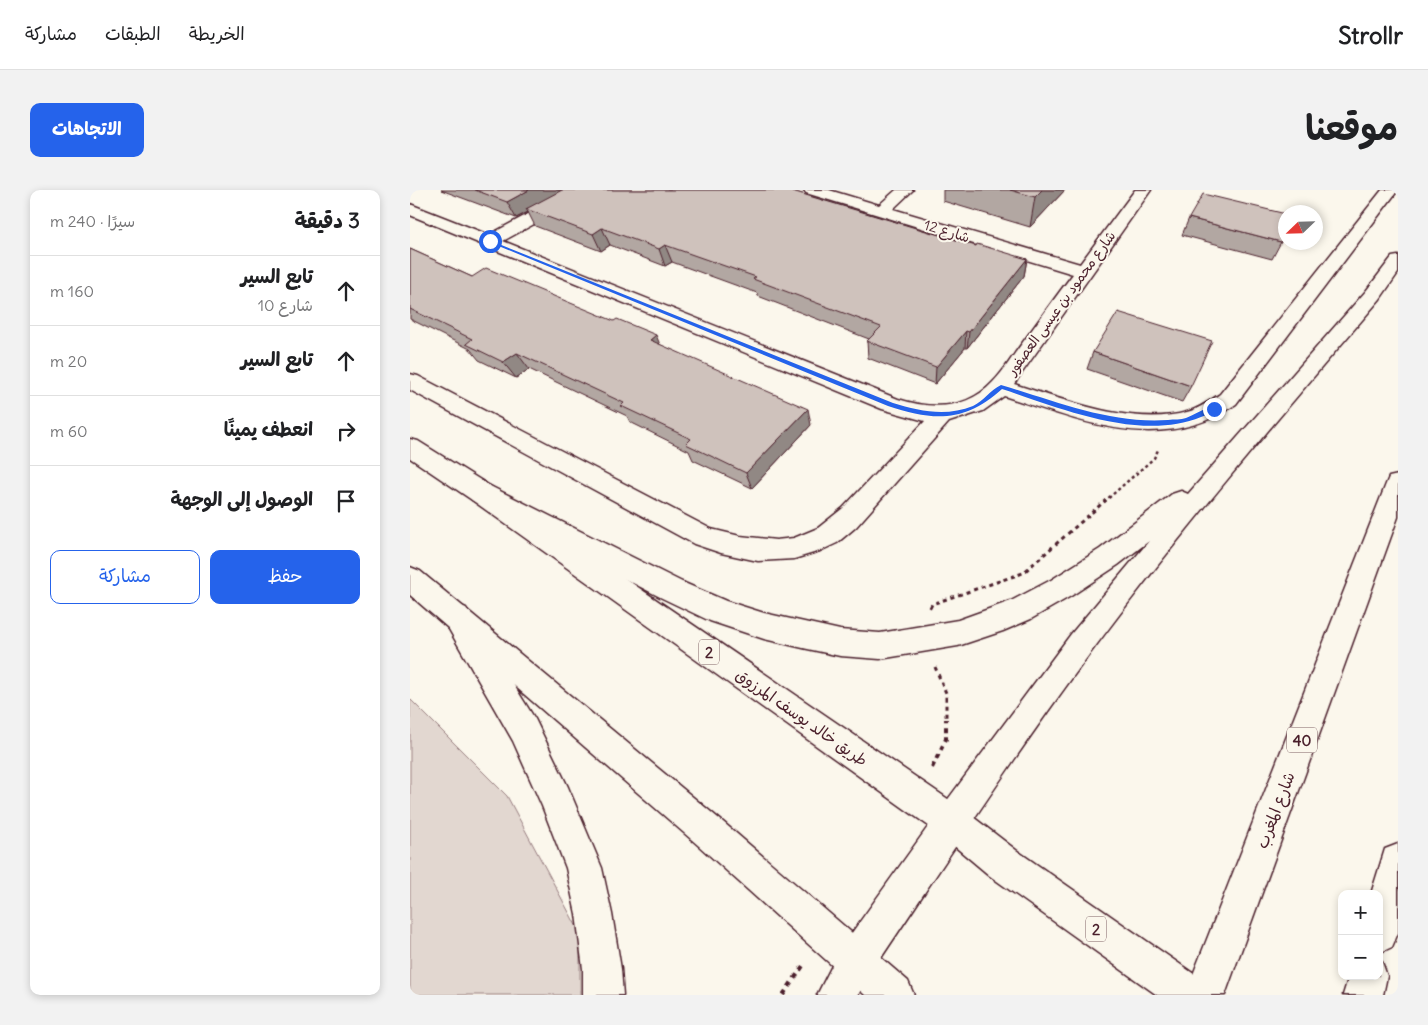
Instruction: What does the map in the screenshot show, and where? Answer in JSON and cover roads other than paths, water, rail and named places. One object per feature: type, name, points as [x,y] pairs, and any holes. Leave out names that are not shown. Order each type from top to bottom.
[{"type":"main road","points":[[490,241],[586,190]]},
{"type":"main road","name":"شارع 12","points":[[812,190],[1082,271]]},
{"type":"main road","points":[[880,211],[905,190]]},
{"type":"main road","name":"شارع محمود بن عيسى العصفور","points":[[410,209],[897,407],[916,413],[942,415],[974,408],[986,401],[1001,387],[1082,271],[1143,190]]},
{"type":"main road","points":[[1001,387],[1091,415],[1130,422],[1185,421],[1200,416],[1228,399],[1390,190]]},
{"type":"main road","points":[[837,995],[855,962],[952,822],[1082,643],[1228,462],[1373,295],[1398,261]]},
{"type":"main road","points":[[410,382],[703,537],[728,545],[756,550],[779,551],[802,548],[823,539],[842,525],[925,437],[942,415]]},
{"type":"main road","name":"طريق خالد يوسف المرزوق","points":[[410,447],[481,493],[952,822],[1003,863],[1190,995]]},
{"type":"main road","points":[[481,493],[672,590],[720,612],[764,626],[840,643],[880,646],[958,633],[993,622],[1021,610],[1061,588],[1109,557],[1152,525],[1228,462]]},
{"type":"main road","name":"شارع المغرب","points":[[1205,995],[1398,484]]},
{"type":"main road","points":[[410,578],[711,834],[894,995]]},
{"type":"main road","points":[[456,617],[524,730],[556,799],[584,868],[602,969],[603,995]]},
{"type":"main road","points":[[1383,919],[1398,862]]},
{"type":"main road","points":[[1363,995],[1367,980]]}]
